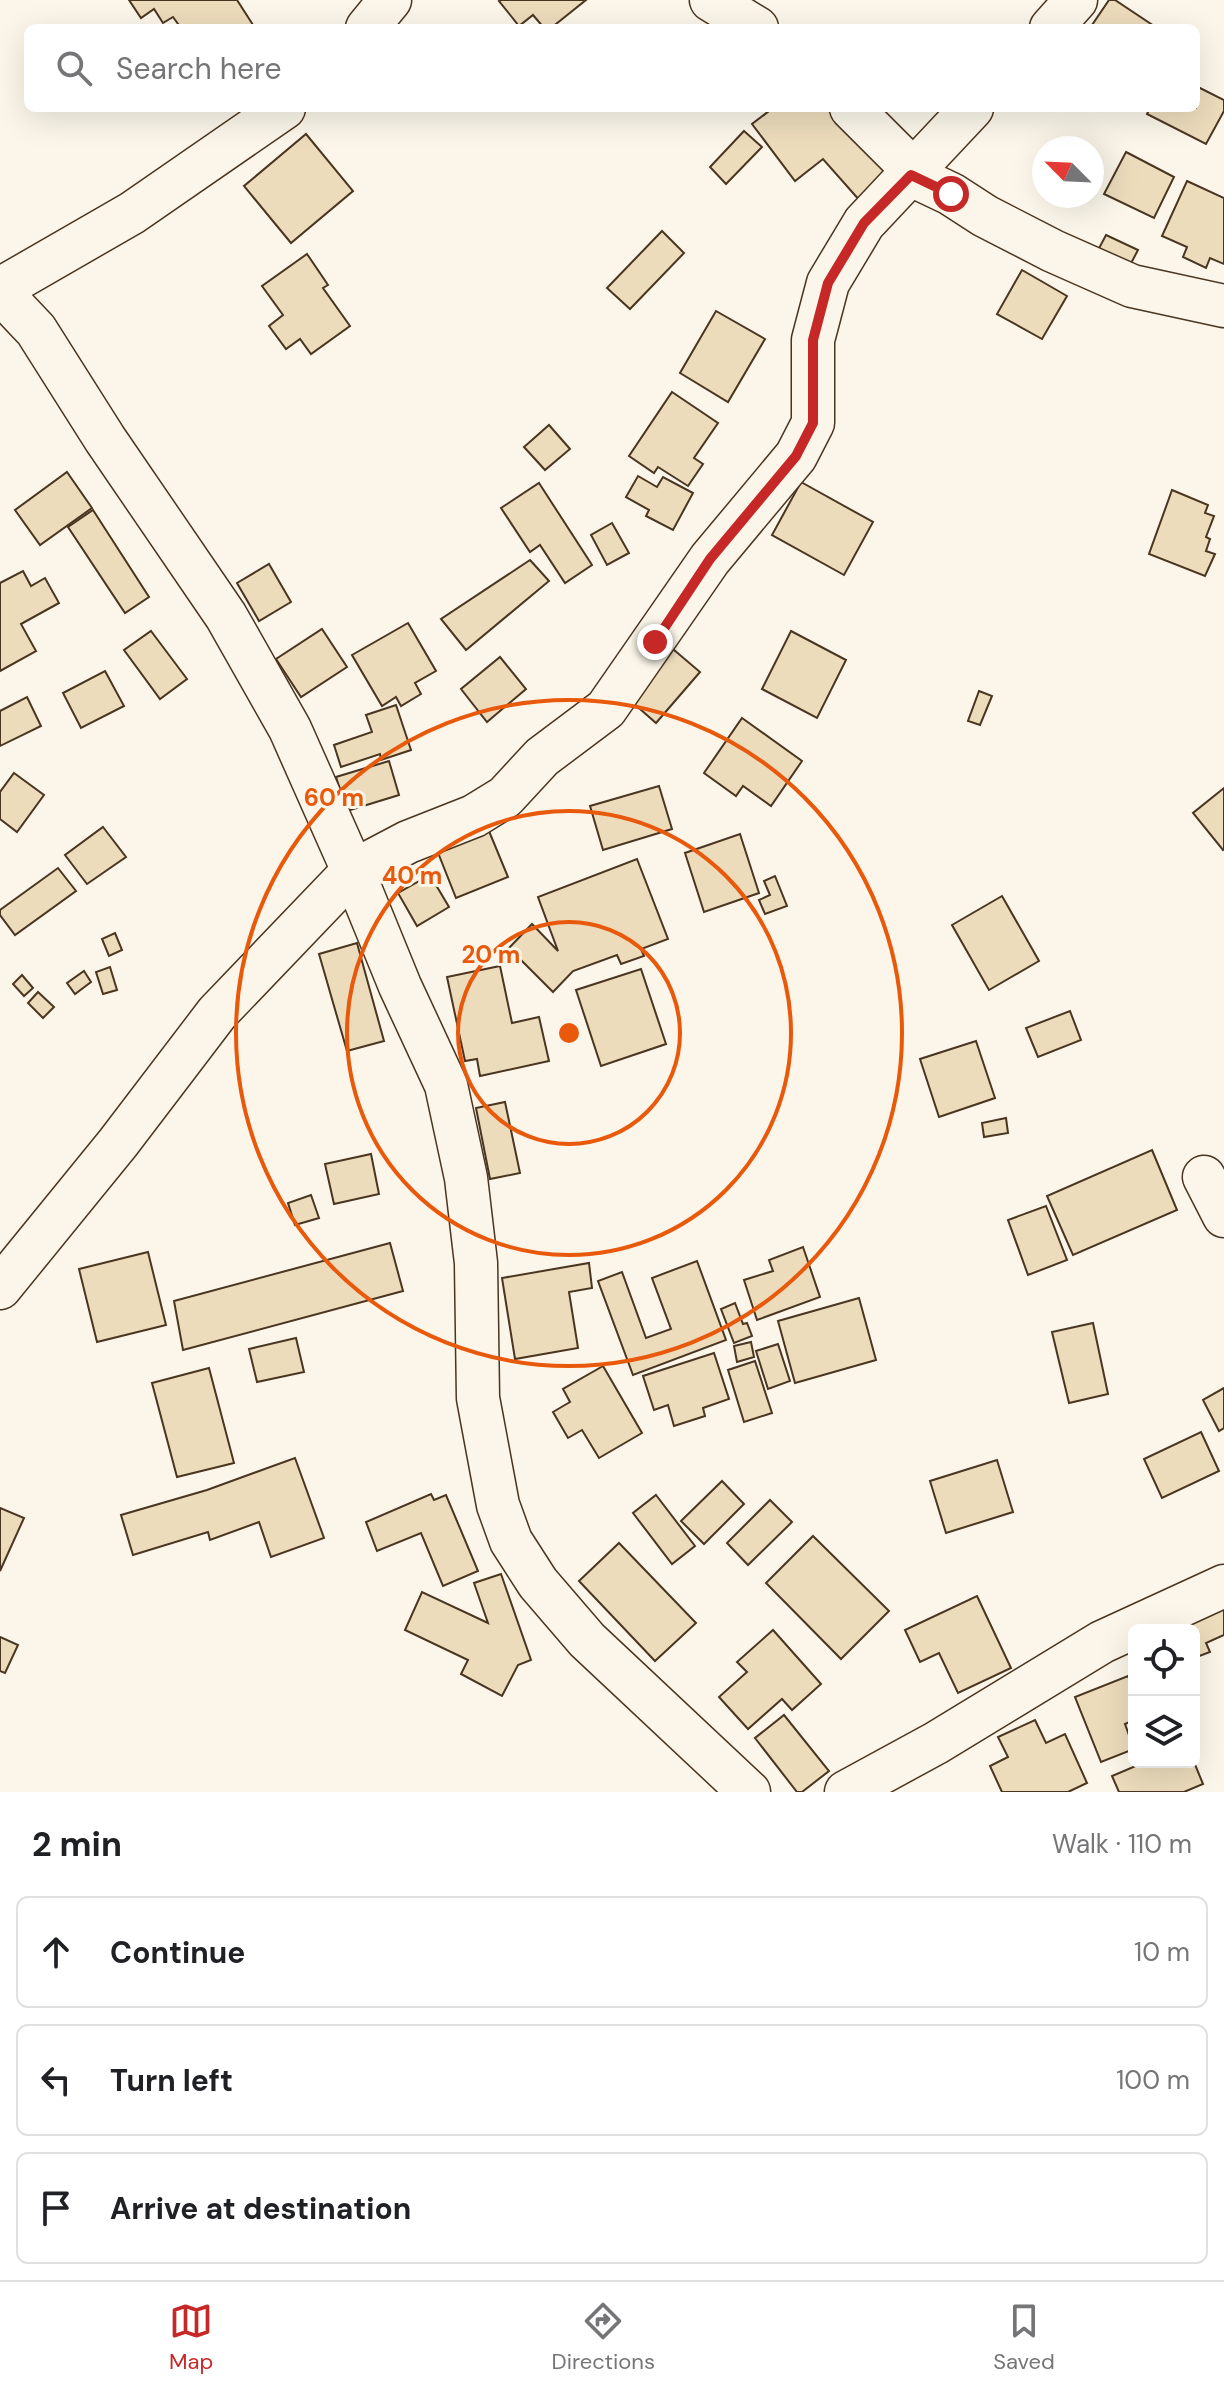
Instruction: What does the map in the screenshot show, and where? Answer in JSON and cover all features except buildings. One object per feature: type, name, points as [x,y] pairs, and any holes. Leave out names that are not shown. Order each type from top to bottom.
[{"type":"street","points":[[370,24],[390,0]]},
{"type":"street","points":[[711,0],[750,24]]},
{"type":"street","points":[[1055,24],[1076,0]]},
{"type":"street","points":[[278,112],[132,213],[0,290],[36,330],[105,439],[226,616],[290,729],[446,1085],[466,1178],[476,1263],[478,1398],[498,1505],[511,1541],[538,1583],[587,1640],[749,1792]]},
{"type":"street","points":[[855,112],[912,173],[985,216],[1132,286],[1224,306]]},
{"type":"street","points":[[0,1288],[118,1143],[217,1013],[353,871],[408,842],[474,816],[505,797],[542,757],[606,709],[710,559],[796,456],[813,423],[813,340],[828,283],[864,223],[968,112]]},
{"type":"street","points":[[1204,1177],[1224,1216]]},
{"type":"street","points":[[846,1792],[936,1743],[1102,1642],[1224,1586]]},
{"type":"route","points":[[655,642],[710,559],[796,456],[813,423],[813,340],[828,283],[864,223],[911,175],[951,194]]}]
